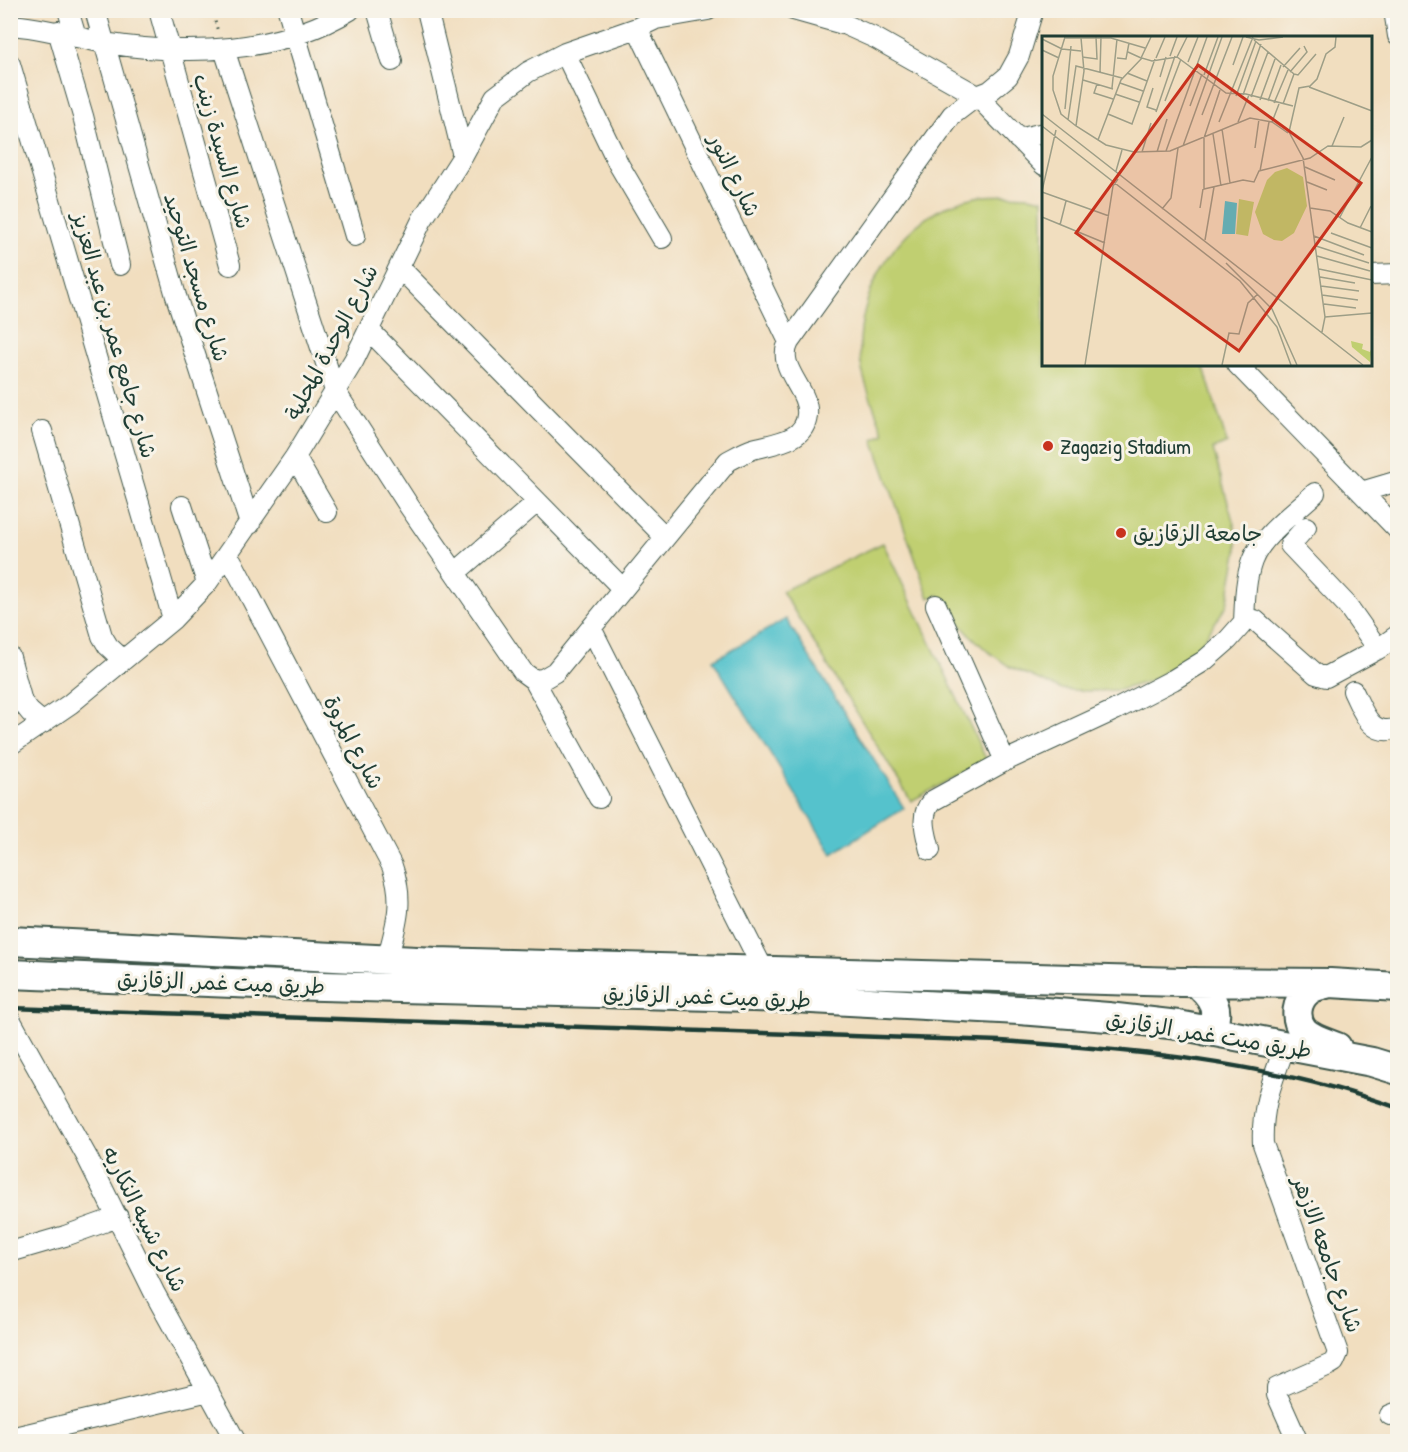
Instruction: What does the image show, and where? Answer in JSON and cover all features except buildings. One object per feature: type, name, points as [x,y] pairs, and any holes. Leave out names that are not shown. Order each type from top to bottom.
[{"type":"highway","name":"طريق ميت غمر, الزقازيق","points":[[10,941],[387,960],[1195,982],[1330,983],[1398,987]]},
{"type":"highway","name":"طريق ميت غمر, الزقازيق","points":[[12,980],[866,1001],[1108,1017],[1178,1025],[1385,1066]]},
{"type":"highway","points":[[1195,982],[1215,1004],[1216,1016],[1207,1030]]},
{"type":"highway","points":[[1330,983],[1308,991],[1300,999],[1297,1010],[1298,1021],[1313,1037],[1385,1066]]},
{"type":"street","points":[[68,10],[67,34],[83,116],[120,265]]},
{"type":"street","name":"شارع مسجد التوحيد","points":[[95,10],[176,296],[250,524]]},
{"type":"street","name":"شارع السيدة زينب","points":[[159,10],[230,265]]},
{"type":"street","points":[[288,10],[356,236]]},
{"type":"street","points":[[377,10],[392,61]]},
{"type":"street","points":[[427,10],[463,156]]},
{"type":"street","name":"شارع الوحدة المحلية","points":[[10,745],[44,723],[173,619],[207,583],[295,457],[354,360],[422,220],[463,156],[495,97],[528,72],[565,53],[637,28],[655,15],[708,10]]},
{"type":"street","points":[[534,680],[543,679],[555,672],[728,461],[751,450],[786,441],[800,432],[807,416],[807,406],[785,361],[785,349],[952,115],[977,96],[999,84],[1014,66],[1033,10]]},
{"type":"street","points":[[1394,10],[1398,36]]},
{"type":"street","points":[[792,11],[846,25],[875,38],[977,96],[1042,163]]},
{"type":"street","points":[[10,25],[104,42],[169,50],[224,49],[295,35],[344,12]]},
{"type":"street","name":"شارع النور","points":[[637,28],[789,342]]},
{"type":"street","points":[[224,49],[334,391],[409,506],[523,672],[534,680],[598,798]]},
{"type":"street","points":[[565,53],[619,165],[662,237]]},
{"type":"street","name":"شارع جامع عمر بن عبد العزيز","points":[[10,64],[173,619]]},
{"type":"street","points":[[1018,139],[1042,133]]},
{"type":"street","points":[[399,267],[666,537]]},
{"type":"street","points":[[1372,275],[1398,274]]},
{"type":"street","points":[[369,330],[623,589]]},
{"type":"street","points":[[1239,366],[1398,530]]},
{"type":"street","points":[[42,431],[102,636],[108,646],[123,660]]},
{"type":"street","points":[[295,457],[327,512]]},
{"type":"street","points":[[1361,492],[1398,482]]},
{"type":"street","points":[[1244,622],[1247,584],[1252,561],[1261,545],[1315,493]]},
{"type":"street","points":[[455,573],[537,502]]},
{"type":"street","points":[[182,506],[207,583]]},
{"type":"street","points":[[1306,527],[1290,545],[1347,604],[1378,650]]},
{"type":"street","name":"شارع المروة","points":[[228,554],[392,866],[399,888],[399,910],[387,960]]},
{"type":"street","points":[[936,605],[1005,761]]},
{"type":"street","points":[[930,850],[924,817],[926,808],[932,801],[1005,761],[1116,710],[1173,680],[1204,661],[1244,622],[1255,620],[1316,674],[1326,677],[1378,650],[1398,635]]},
{"type":"street","points":[[591,627],[764,971]]},
{"type":"street","points":[[10,657],[22,702],[44,723]]},
{"type":"street","points":[[1353,691],[1371,724],[1378,729],[1389,731],[1398,728]]},
{"type":"street","name":"شارع شيبه النكاريه","points":[[10,1019],[118,1216],[154,1292],[236,1442]]},
{"type":"street","name":"شارع جامعه الازهر","points":[[1285,1046],[1265,1102],[1262,1123],[1263,1144],[1338,1353],[1329,1365],[1277,1388],[1277,1395],[1298,1442]]},
{"type":"street","points":[[10,1252],[65,1236],[118,1216]]},
{"type":"street","points":[[10,1438],[209,1391]]},
{"type":"path","points":[[212,10],[224,49]]},
{"type":"green space","name":"Zagazig Stadium","points":[[983,196],[1029,196],[1042,199],[1042,366],[1203,366],[1227,443],[1213,449],[1237,535],[1237,553],[1227,605],[1198,648],[1177,665],[1150,681],[1119,690],[1060,689],[1010,667],[986,650],[967,632],[939,595],[929,598],[873,439],[884,434],[862,371],[860,337],[865,309],[874,283],[887,258],[926,218],[949,205]]},
{"type":"green space","points":[[883,543],[987,761],[911,801],[782,591]]},
{"type":"water","points":[[786,619],[904,808],[832,854],[713,660]]},
{"type":"railway","points":[[10,1008],[1000,1041],[1151,1054],[1252,1069],[1350,1092],[1398,1108]]},
{"type":"place","name":"Zagazig Stadium","points":[[1048,446]]},
{"type":"place","name":"جامعة الزقازيق","points":[[1121,533]]}]
